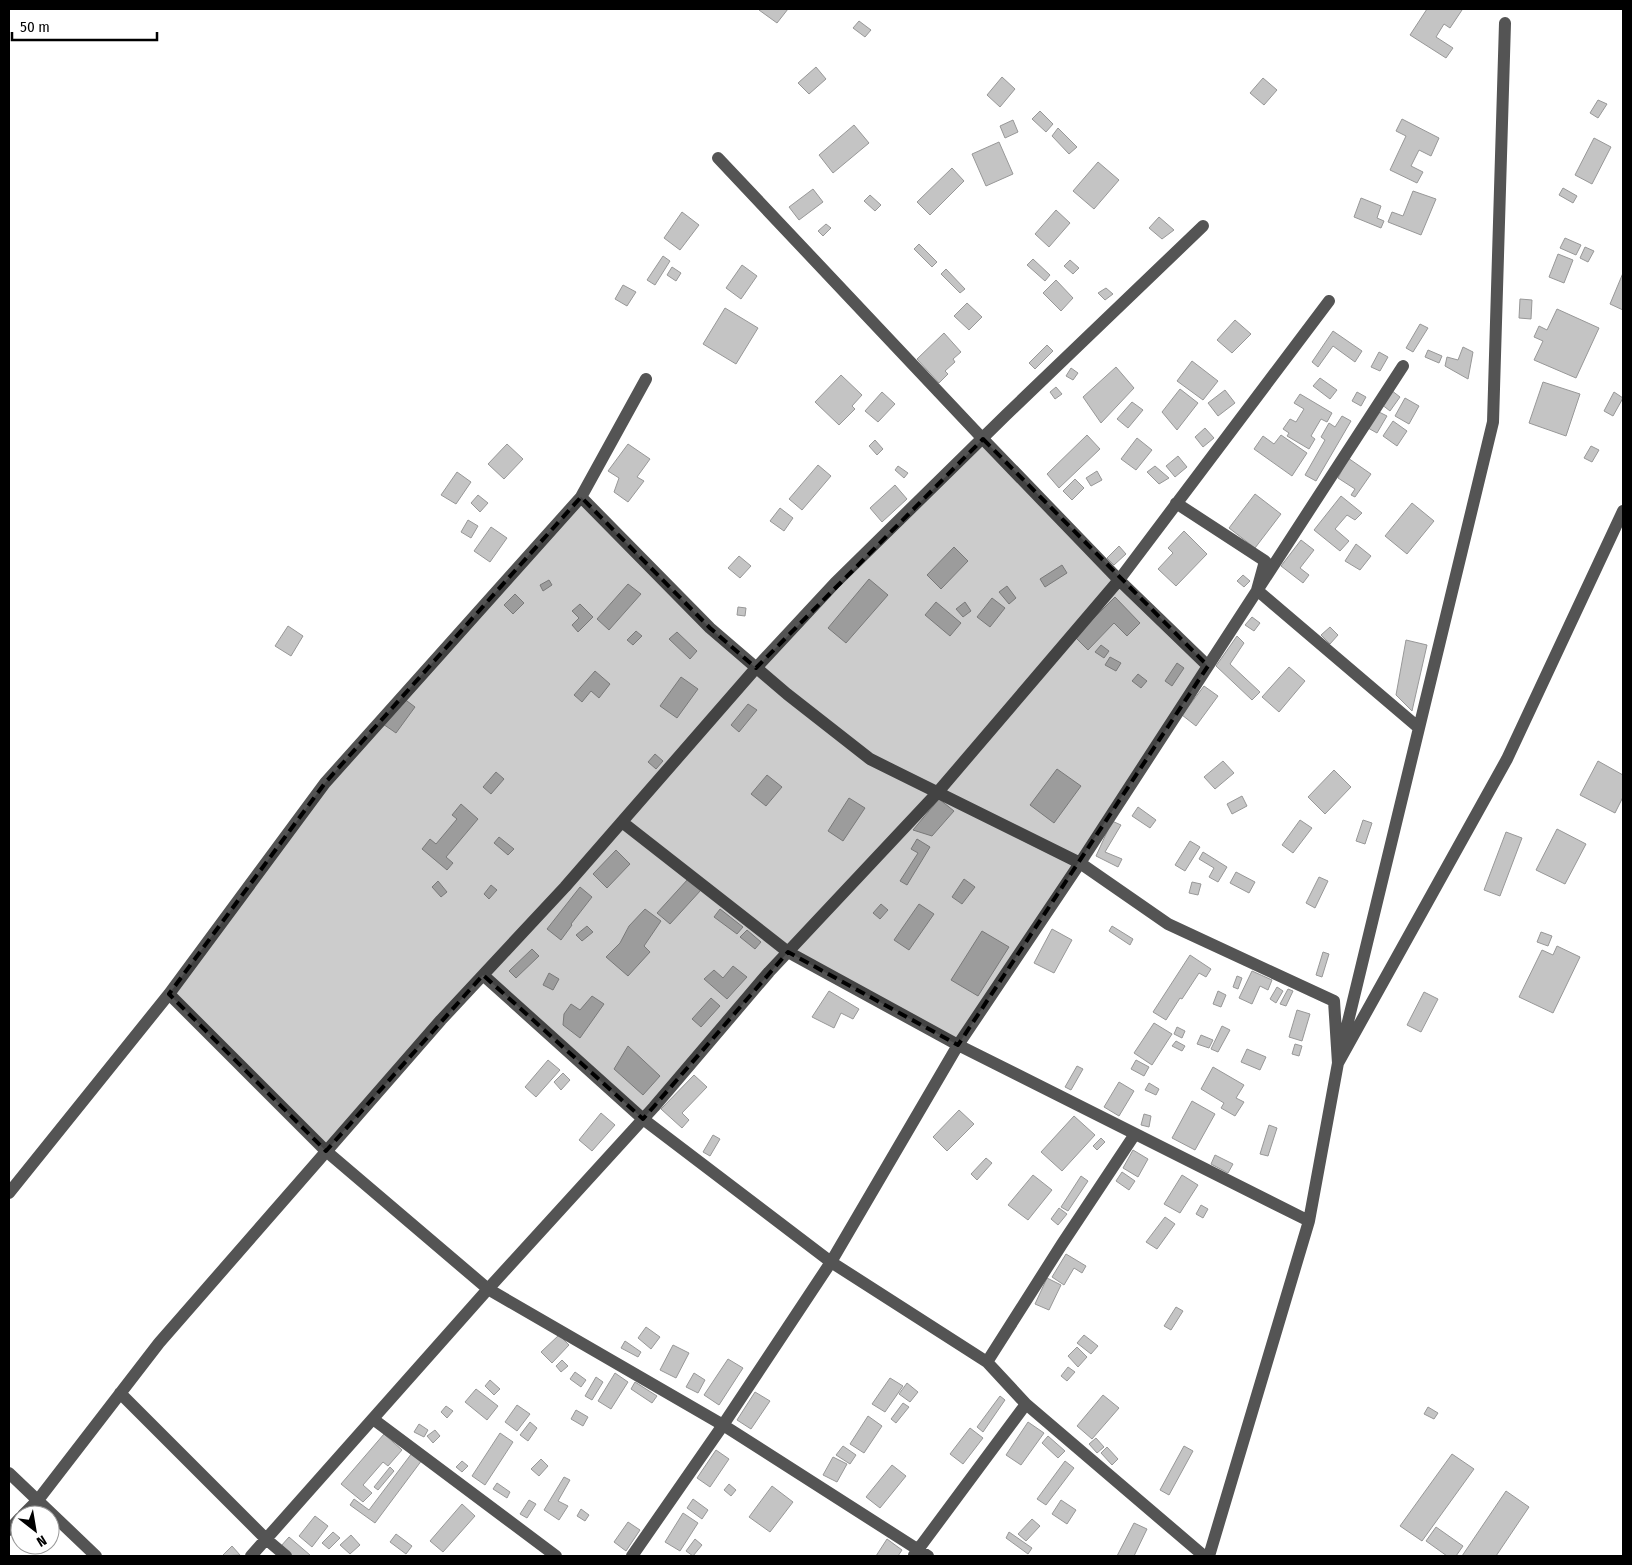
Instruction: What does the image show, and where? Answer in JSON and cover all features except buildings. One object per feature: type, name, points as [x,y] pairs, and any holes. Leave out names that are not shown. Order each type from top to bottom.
[{"type":"street","points":[[1209,1556],[1309,1221],[1338,1063],[1493,422],[1504,23]]},
{"type":"street","points":[[718,158],[982,439],[1118,580],[1208,666]]},
{"type":"street","points":[[33,1505],[159,1343],[441,1020],[565,887],[756,668],[836,583],[1203,226]]},
{"type":"street","points":[[251,1556],[488,1289],[643,1119],[788,952],[937,793],[1118,580],[1329,301]]},
{"type":"street","points":[[632,1556],[723,1425],[831,1262],[958,1045],[1080,863],[1403,366]]},
{"type":"street","points":[[9,1193],[169,994],[325,783],[581,498],[646,379]]},
{"type":"street","points":[[581,498],[710,628],[756,668],[870,759],[1080,863],[1168,924],[1334,1000],[1338,1063]]},
{"type":"street","points":[[1176,504],[1264,561],[1258,590]]},
{"type":"street","points":[[1338,1063],[1508,759],[1623,511]]},
{"type":"street","points":[[1258,590],[1419,728]]},
{"type":"street","points":[[622,822],[788,952],[958,1045],[1309,1221]]},
{"type":"street","points":[[482,975],[643,1119],[831,1262],[987,1362],[1026,1404],[1204,1556]]},
{"type":"street","points":[[169,994],[326,1151],[488,1289],[723,1425],[919,1554],[1026,1404]]},
{"type":"street","points":[[987,1362],[1135,1134]]},
{"type":"street","points":[[120,1393],[266,1539],[286,1556]]},
{"type":"street","points":[[373,1419],[556,1556]]},
{"type":"street","points":[[9,1473],[96,1556]]},
{"type":"highlighted area","points":[[983,439],[1208,666],[958,1045],[788,952],[643,1119],[483,975],[326,1151],[169,994],[325,783],[581,497],[710,628],[756,668]]}]
